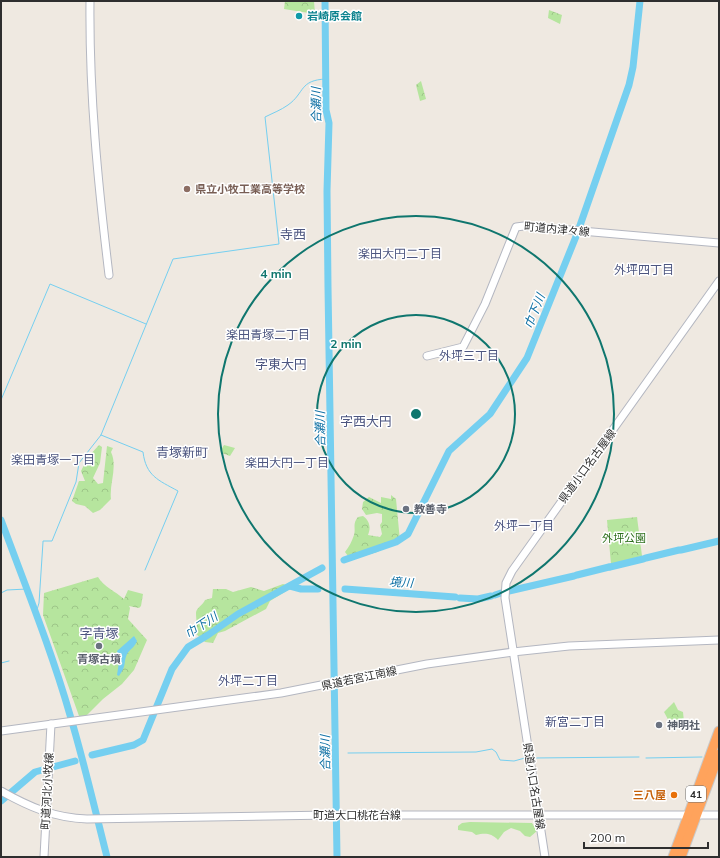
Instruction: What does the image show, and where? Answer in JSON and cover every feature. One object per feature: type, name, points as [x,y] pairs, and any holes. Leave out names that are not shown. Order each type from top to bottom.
[{"type":"highway","name":"41","points":[[681,857],[692,815],[719,731]]},
{"type":"highway","name":"41","points":[[673,857],[719,754]]},
{"type":"street","points":[[90,1],[94,136],[109,275]]},
{"type":"street","name":"町道内津々線","points":[[427,356],[463,347],[485,304],[516,227],[524,226],[719,243]]},
{"type":"street","name":"県道小口名古屋線","points":[[545,857],[504,592],[510,574],[719,281]]},
{"type":"street","name":"県道若宮江南線","points":[[1,731],[327,685],[428,664],[513,652],[569,646],[719,640]]},
{"type":"street","name":"町道河北小牧線","points":[[44,857],[51,724]]},
{"type":"street","name":"町道大口桃花台線","points":[[2,791],[13,798],[46,812],[74,818],[94,819],[330,815],[719,815]]},
{"type":"green space","points":[[285,1],[314,1],[315,14],[284,9]]},
{"type":"green space","points":[[549,10],[562,15],[560,24],[548,18]]},
{"type":"green space","points":[[421,81],[426,99],[420,101],[416,85]]},
{"type":"green space","points":[[99,445],[102,447],[100,463],[93,478],[98,484],[103,483],[107,446],[113,448],[111,452],[114,470],[111,487],[111,499],[100,510],[93,513],[85,506],[76,504],[72,501],[79,481],[85,481],[81,471],[88,457]]},
{"type":"green space","points":[[224,445],[235,448],[230,456],[222,453],[221,450]]},
{"type":"green space","points":[[391,495],[396,499],[400,541],[377,552],[351,560],[345,552],[353,537],[355,522],[358,517],[363,516],[368,522],[370,527],[368,535],[380,537],[382,534],[380,525],[382,522],[382,514],[377,513],[366,515],[362,509],[363,502],[369,497],[381,503],[381,497],[391,499]]},
{"type":"green space","name":"外坪公園","points":[[637,517],[642,556],[611,564],[607,520]]},
{"type":"green space","points":[[98,577],[106,586],[124,599],[128,590],[143,594],[141,606],[139,608],[129,606],[128,619],[147,640],[134,670],[122,684],[103,699],[86,716],[79,716],[43,615],[44,593]]},
{"type":"green space","points":[[283,584],[293,587],[270,601],[266,609],[225,631],[218,633],[213,643],[205,642],[195,633],[197,625],[196,611],[205,600],[212,598],[213,589],[226,589],[233,592],[251,587],[264,591]]},
{"type":"green space","points":[[674,702],[678,710],[683,712],[684,722],[671,725],[664,712]]},
{"type":"green space","points":[[462,823],[532,823],[537,831],[530,837],[525,836],[520,831],[511,828],[504,832],[498,840],[488,834],[476,835],[472,832],[458,830],[458,826]]},
{"type":"water","points":[[134,636],[137,641],[127,654],[124,667],[119,676],[117,675],[119,662],[117,651]]},
{"type":"waterway","name":"合瀬川","points":[[325,1],[326,110],[329,123],[327,191],[328,287],[337,857]]},
{"type":"waterway","name":"巾下川","points":[[344,560],[396,542],[408,534],[449,451],[490,414],[527,358],[577,234],[629,85],[633,67],[640,1]]},
{"type":"waterway","points":[[36,613],[39,603],[43,541],[52,541],[76,482],[79,463],[101,435],[173,259],[279,244],[265,117],[288,105],[303,88],[311,82],[326,79]]},
{"type":"waterway","points":[[1,400],[50,284],[146,324]]},
{"type":"waterway","points":[[101,435],[143,452],[150,472],[159,480],[178,491],[145,570]]},
{"type":"waterway","points":[[1,520],[63,690],[107,857]]},
{"type":"waterway","name":"境川","points":[[681,550],[719,541]]},
{"type":"waterway","name":"境川","points":[[646,558],[679,550]]},
{"type":"waterway","name":"境川","points":[[610,567],[643,559]]},
{"type":"waterway","name":"境川","points":[[577,575],[609,567]]},
{"type":"waterway","name":"巾下川","points":[[92,755],[134,745],[143,740],[172,669],[188,647],[238,614],[322,568]]},
{"type":"waterway","name":"境川","points":[[509,591],[574,576]]},
{"type":"waterway","name":"境川","points":[[290,586],[301,589],[318,589]]},
{"type":"waterway","points":[[1,593],[7,590],[27,589]]},
{"type":"waterway","name":"境川","points":[[345,589],[455,597]]},
{"type":"waterway","name":"境川","points":[[495,595],[501,593]]},
{"type":"waterway","name":"境川","points":[[460,598],[478,599],[491,596]]},
{"type":"waterway","points":[[1,663],[9,661]]},
{"type":"waterway","points":[[348,753],[476,752],[492,749],[496,752],[500,760],[514,761],[525,758]]},
{"type":"waterway","points":[[533,758],[639,757]]},
{"type":"waterway","points":[[646,758],[702,757]]},
{"type":"waterway","name":"巾下川","points":[[1,801],[35,772],[75,761]]},
{"type":"place","name":"岩崎原会館","points":[[299,16]]},
{"type":"place","name":"県立小牧工業高等学校","points":[[187,189]]},
{"type":"place","name":"教善寺","points":[[406,509]]},
{"type":"place","name":"青塚古墳","points":[[99,646]]},
{"type":"place","name":"神明社","points":[[659,725]]},
{"type":"place","name":"三八屋","points":[[674,795]]},
{"type":"district","name":"寺西","points":[[293,234]]},
{"type":"district","name":"楽田大円二丁目","points":[[400,253]]},
{"type":"district","name":"外坪四丁目","points":[[644,269]]},
{"type":"district","name":"楽田青塚二丁目","points":[[268,334]]},
{"type":"district","name":"外坪三丁目","points":[[469,355]]},
{"type":"district","name":"字東大円","points":[[281,364]]},
{"type":"district","name":"字西大円","points":[[366,421]]},
{"type":"district","name":"青塚新町","points":[[182,452]]},
{"type":"district","name":"楽田青塚一丁目","points":[[53,459]]},
{"type":"district","name":"楽田大円一丁目","points":[[287,462]]},
{"type":"district","name":"外坪一丁目","points":[[524,525]]},
{"type":"district","name":"字青塚","points":[[99,633]]},
{"type":"district","name":"外坪二丁目","points":[[248,680]]},
{"type":"district","name":"新宮二丁目","points":[[575,721]]}]
